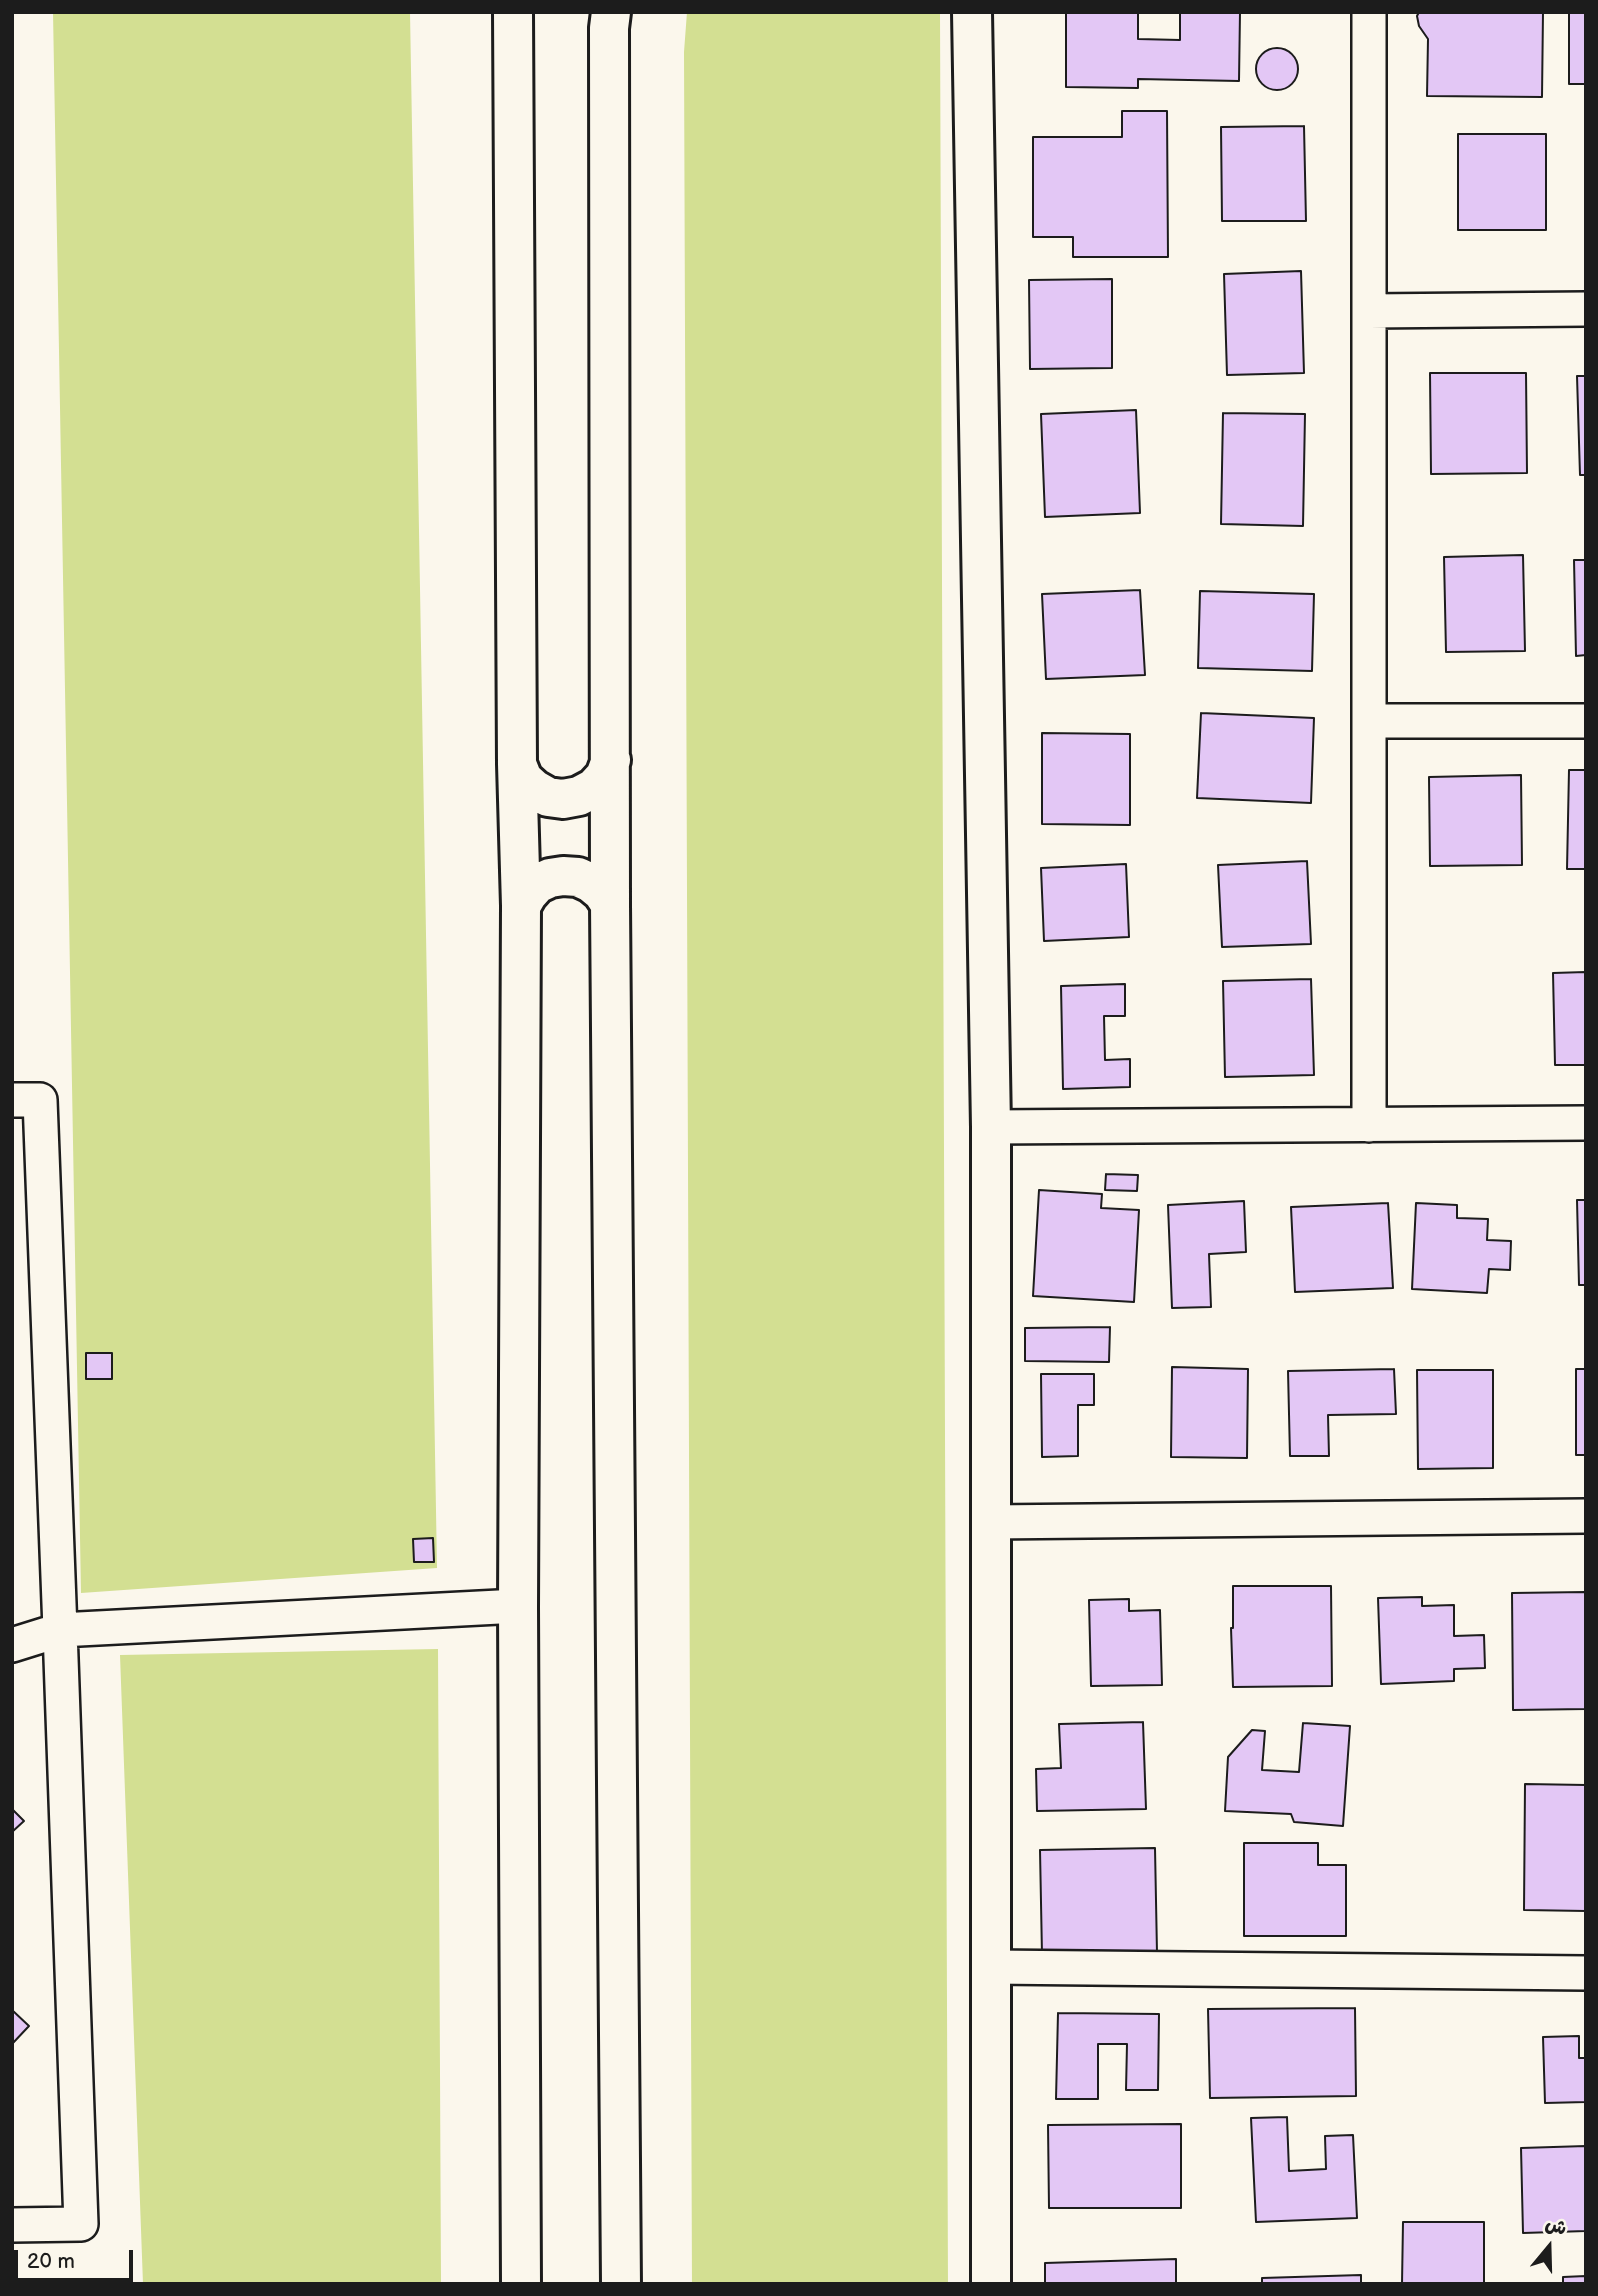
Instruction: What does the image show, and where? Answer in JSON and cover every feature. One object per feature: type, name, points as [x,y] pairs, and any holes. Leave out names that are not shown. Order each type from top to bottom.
[{"type":"main road","points":[[513,12],[517,764],[521,906],[518,1606],[521,2284]]},
{"type":"main road","points":[[611,12],[610,904],[621,2284]]},
{"type":"main road","points":[[972,12],[991,1127],[991,2284]]},
{"type":"main road","points":[[517,764],[523,779],[534,789],[548,797],[563,799],[579,796],[594,788],[605,776],[611,761]]},
{"type":"main road","points":[[521,906],[537,884],[563,876],[578,877],[591,883],[602,892],[610,904]]},
{"type":"street","points":[[1369,12],[1369,1125]]},
{"type":"street","points":[[1369,311],[1586,309]]},
{"type":"street","points":[[1370,720],[1586,721]]},
{"type":"street","points":[[12,1100],[40,1100],[81,2224],[12,2225]]},
{"type":"street","points":[[991,1127],[1586,1123]]},
{"type":"street","points":[[990,1522],[1586,1516]]},
{"type":"street","points":[[12,1645],[60,1630],[518,1606]]},
{"type":"street","points":[[990,1967],[1586,1973]]},
{"type":"green space","points":[[53,12],[410,12],[437,1568],[81,1593]]},
{"type":"green space","points":[[687,12],[940,12],[948,2284],[692,2284],[684,52]]},
{"type":"green space","points":[[438,1649],[441,2284],[143,2284],[120,1655]]},
{"type":"building","points":[[1066,12],[1138,12],[1138,39],[1180,40],[1180,12],[1240,12],[1239,81],[1138,79],[1138,88],[1066,87]]},
{"type":"building","points":[[1419,12],[1543,12],[1542,97],[1427,96],[1428,39],[1419,26]]},
{"type":"building","points":[[1569,12],[1586,12],[1586,84],[1569,84]]},
{"type":"building","points":[[1277,48],[1292,54],[1298,69],[1292,84],[1277,90],[1262,84],[1256,69],[1262,54]]},
{"type":"building","points":[[1122,111],[1167,111],[1168,257],[1073,257],[1073,237],[1033,237],[1033,137],[1122,137]]},
{"type":"building","points":[[1304,126],[1306,221],[1222,221],[1221,127]]},
{"type":"building","points":[[1458,134],[1546,134],[1546,230],[1458,230]]},
{"type":"building","points":[[1301,271],[1304,373],[1227,375],[1224,274]]},
{"type":"building","points":[[1112,279],[1112,368],[1030,369],[1029,280]]},
{"type":"building","points":[[1430,373],[1526,373],[1527,473],[1431,474]]},
{"type":"building","points":[[1577,376],[1586,376],[1586,475],[1580,475]]},
{"type":"building","points":[[1136,410],[1140,513],[1045,517],[1041,414]]},
{"type":"building","points":[[1223,413],[1305,414],[1303,526],[1221,524]]},
{"type":"building","points":[[1523,555],[1525,651],[1446,652],[1444,557]]},
{"type":"building","points":[[1574,560],[1586,560],[1586,655],[1576,656]]},
{"type":"building","points":[[1140,590],[1145,675],[1046,679],[1042,594]]},
{"type":"building","points":[[1200,591],[1314,594],[1312,671],[1198,668]]},
{"type":"building","points":[[1201,713],[1314,718],[1311,803],[1197,798]]},
{"type":"building","points":[[1042,733],[1130,734],[1130,825],[1042,824]]},
{"type":"building","points":[[1569,770],[1586,770],[1586,869],[1567,869]]},
{"type":"building","points":[[1521,775],[1522,865],[1430,866],[1429,777]]},
{"type":"building","points":[[1307,861],[1311,944],[1222,947],[1218,865]]},
{"type":"building","points":[[1126,864],[1129,937],[1044,941],[1041,868]]},
{"type":"building","points":[[1586,972],[1586,1065],[1555,1065],[1553,973]]},
{"type":"building","points":[[1311,979],[1314,1075],[1225,1077],[1223,981]]},
{"type":"building","points":[[1125,984],[1125,1016],[1104,1016],[1105,1060],[1130,1059],[1130,1087],[1063,1089],[1061,986]]},
{"type":"building","points":[[1106,1174],[1138,1175],[1137,1191],[1105,1190]]},
{"type":"building","points":[[1039,1190],[1102,1194],[1101,1208],[1139,1210],[1134,1302],[1033,1296]]},
{"type":"building","points":[[1577,1200],[1586,1200],[1586,1285],[1579,1285]]},
{"type":"building","points":[[1244,1201],[1246,1252],[1209,1254],[1211,1307],[1172,1308],[1168,1205]]},
{"type":"building","points":[[1388,1203],[1393,1288],[1295,1292],[1291,1207]]},
{"type":"building","points":[[1416,1203],[1457,1205],[1457,1218],[1488,1219],[1487,1240],[1511,1241],[1510,1270],[1489,1269],[1487,1293],[1412,1289]]},
{"type":"building","points":[[1110,1327],[1109,1362],[1025,1361],[1025,1328]]},
{"type":"building","points":[[86,1353],[112,1353],[112,1379],[86,1379]]},
{"type":"building","points":[[1172,1367],[1248,1369],[1247,1458],[1171,1457]]},
{"type":"building","points":[[1394,1369],[1396,1414],[1328,1415],[1329,1456],[1290,1456],[1288,1371]]},
{"type":"building","points":[[1576,1369],[1586,1369],[1586,1455],[1576,1455]]},
{"type":"building","points":[[1417,1370],[1493,1370],[1493,1468],[1418,1469]]},
{"type":"building","points":[[1041,1374],[1094,1374],[1094,1405],[1078,1405],[1078,1456],[1042,1457]]},
{"type":"building","points":[[433,1538],[434,1562],[414,1562],[413,1539]]},
{"type":"building","points":[[1233,1586],[1331,1586],[1332,1686],[1233,1687]]},
{"type":"building","points":[[1586,1592],[1586,1709],[1513,1710],[1512,1593]]},
{"type":"building","points":[[1422,1597],[1422,1606],[1454,1605],[1454,1636],[1484,1635],[1485,1668],[1454,1669],[1454,1681],[1381,1684],[1378,1598]]},
{"type":"building","points":[[1129,1599],[1129,1611],[1160,1610],[1162,1685],[1091,1686],[1089,1600]]},
{"type":"building","points":[[1143,1722],[1146,1809],[1037,1811],[1036,1769],[1061,1768],[1059,1724]]},
{"type":"building","points":[[1303,1723],[1350,1726],[1343,1826],[1294,1822],[1291,1814],[1225,1811],[1228,1757],[1252,1730],[1265,1731],[1262,1770],[1299,1772]]},
{"type":"building","points":[[1525,1784],[1586,1785],[1586,1911],[1524,1910]]},
{"type":"building","points":[[12,1809],[24,1821],[12,1832]]},
{"type":"building","points":[[1244,1843],[1318,1843],[1318,1865],[1346,1865],[1346,1936],[1244,1936]]},
{"type":"building","points":[[1155,1848],[1157,1953],[1042,1955],[1040,1850]]},
{"type":"building","points":[[1355,2008],[1356,2096],[1210,2098],[1208,2009]]},
{"type":"building","points":[[12,2010],[29,2026],[12,2044]]},
{"type":"building","points":[[1058,2013],[1159,2014],[1158,2090],[1126,2090],[1127,2044],[1098,2044],[1098,2099],[1056,2099]]},
{"type":"building","points":[[1579,2036],[1579,2058],[1586,2058],[1586,2102],[1545,2103],[1543,2037]]},
{"type":"building","points":[[1287,2117],[1289,2171],[1326,2169],[1325,2136],[1353,2135],[1357,2218],[1256,2222],[1251,2118]]},
{"type":"building","points":[[1181,2124],[1181,2208],[1049,2208],[1048,2125]]},
{"type":"building","points":[[1586,2146],[1586,2231],[1523,2233],[1521,2148]]},
{"type":"building","points":[[1403,2222],[1484,2222],[1484,2284],[1402,2284]]},
{"type":"building","points":[[1176,2259],[1176,2284],[1045,2284],[1045,2263]]},
{"type":"building","points":[[1361,2275],[1361,2284],[1262,2284],[1262,2278]]},
{"type":"building","points":[[1586,2276],[1586,2284],[1563,2284],[1563,2277]]}]
